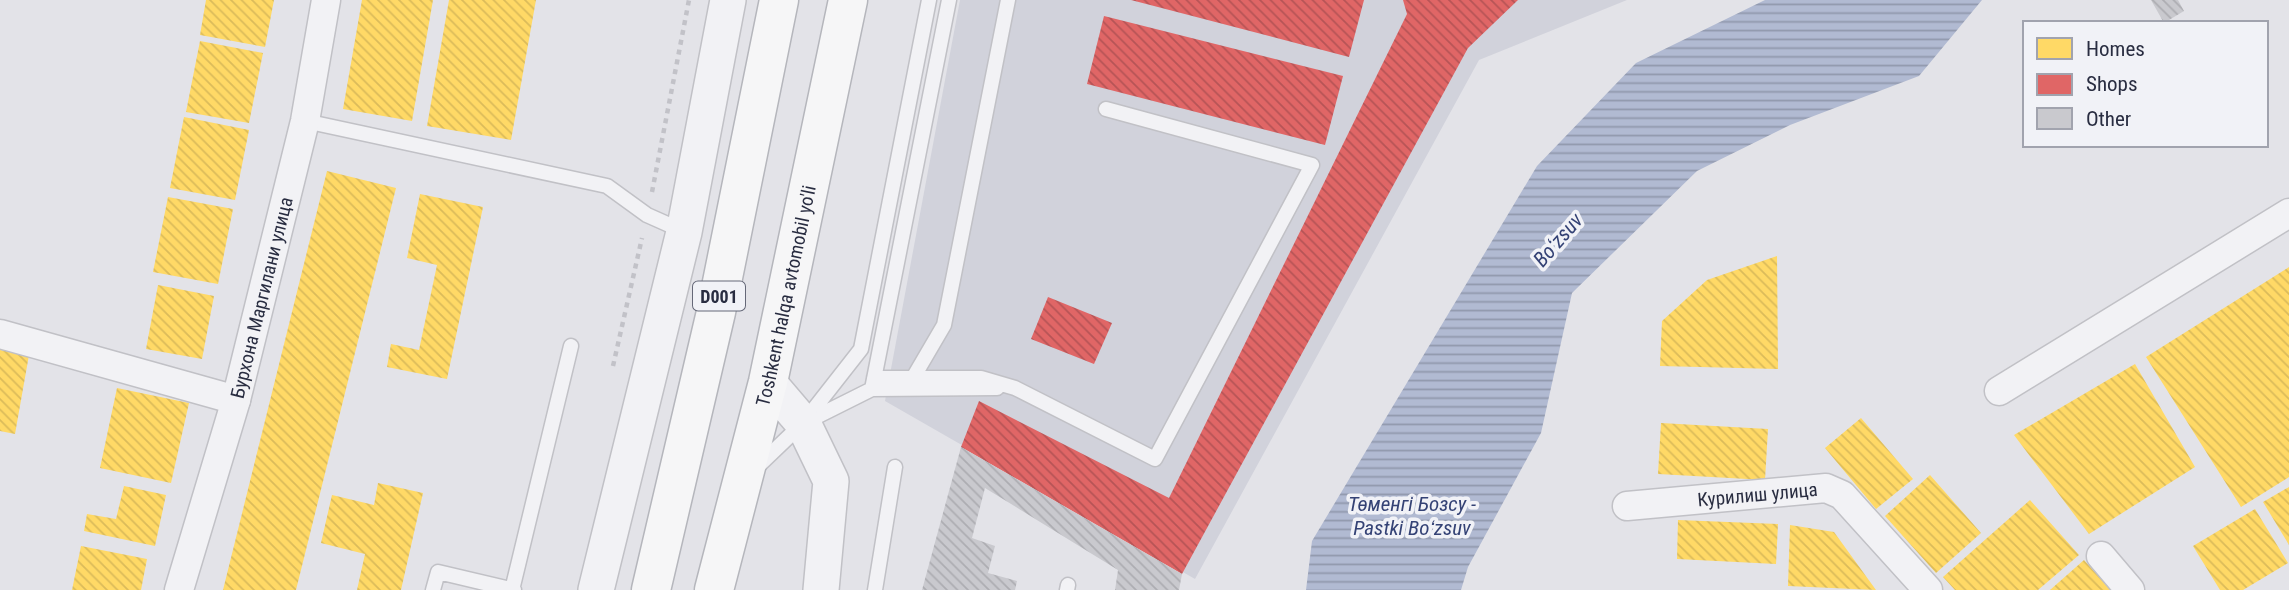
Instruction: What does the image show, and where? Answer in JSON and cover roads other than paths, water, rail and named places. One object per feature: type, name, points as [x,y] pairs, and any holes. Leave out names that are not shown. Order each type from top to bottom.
[{"type":"highway","name":"D001","points":[[651,590],[716,312],[779,0]]},
{"type":"highway","name":"Toshkent halqa avtomobil yo'li","points":[[714,590],[768,382],[848,0]]},
{"type":"street","name":"Бурхона Маргилани улица","points":[[179,590],[236,400],[305,121],[326,0]]},
{"type":"street","points":[[596,590],[684,232],[728,0]]},
{"type":"street","points":[[1999,391],[2289,214]]},
{"type":"street","points":[[0,334],[236,400]]},
{"type":"street","points":[[768,382],[803,423],[831,481],[821,590]]},
{"type":"street","name":"Курилиш улица","points":[[1628,506],[1826,488],[1842,495],[1928,590]]},
{"type":"street","points":[[2101,556],[2130,590]]},
{"type":"lane","points":[[742,481],[803,423],[861,349],[929,0]]},
{"type":"lane","points":[[873,384],[949,0]]},
{"type":"lane","points":[[913,378],[944,325],[1008,0]]},
{"type":"lane","points":[[803,423],[873,384],[913,378],[981,378],[1015,388],[1155,458],[1312,164],[1106,109]]},
{"type":"lane","points":[[305,121],[607,186],[647,215],[684,232]]},
{"type":"lane","points":[[433,590],[438,572],[513,590],[571,346]]},
{"type":"lane","points":[[873,384],[1015,388]]},
{"type":"lane","points":[[875,590],[895,467]]},
{"type":"water","name":"Төменгі Бозсу - Pastki Boʻzsuv","points":[[1765,0],[1982,0],[1919,76],[1790,125],[1697,171],[1572,293],[1541,433],[1468,567],[1461,590],[1306,590],[1312,541],[1537,166],[1636,63]]},
{"type":"water label","name":"Boʻzsuv","points":[[1558,240]]}]
